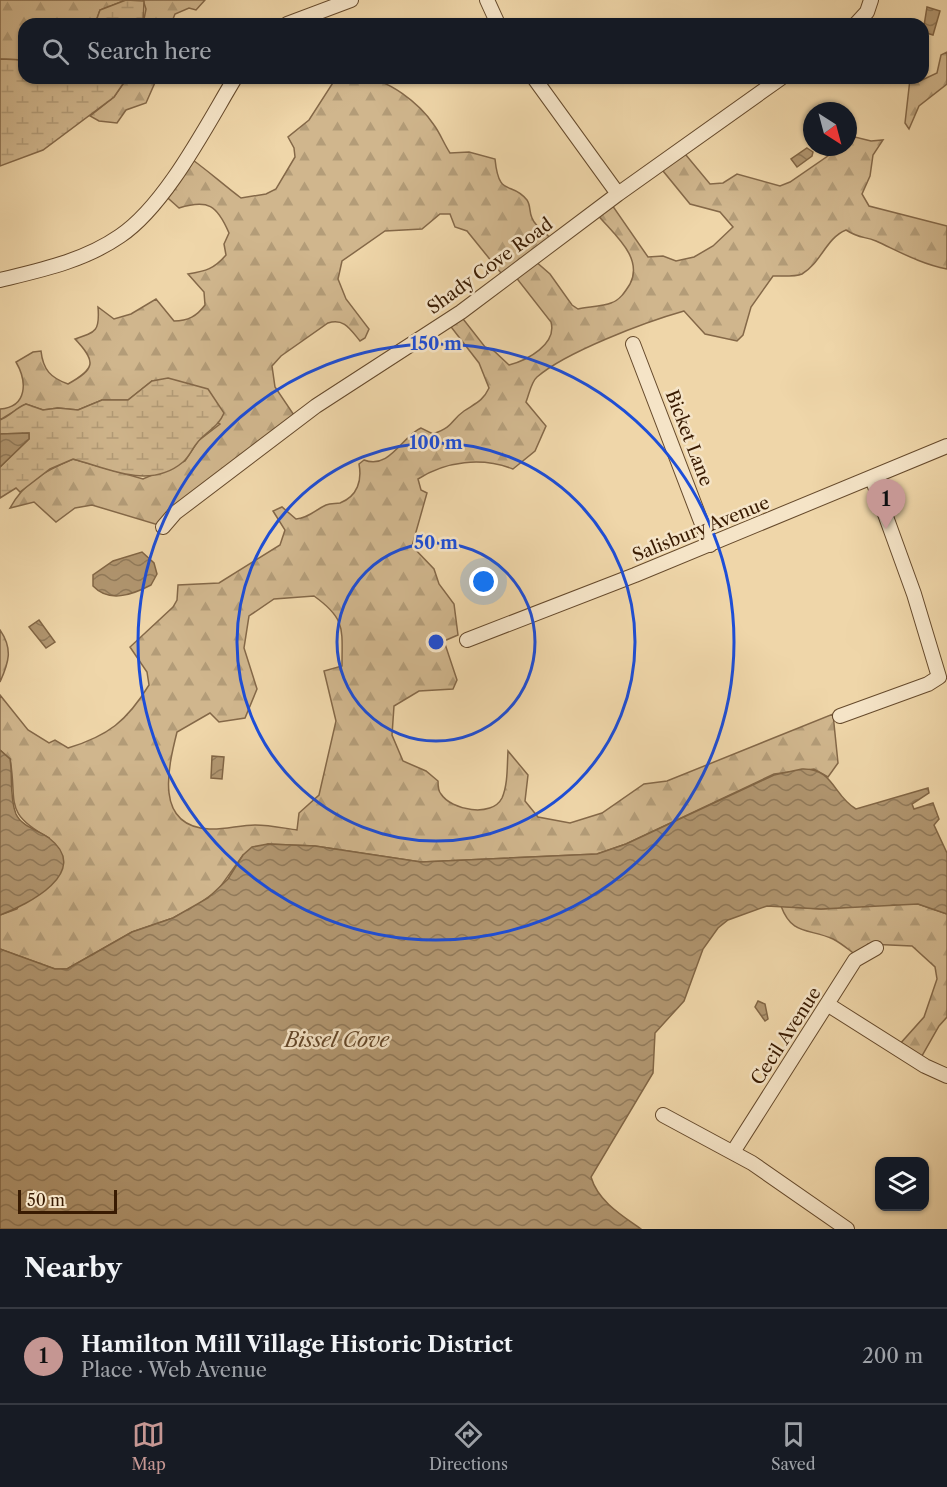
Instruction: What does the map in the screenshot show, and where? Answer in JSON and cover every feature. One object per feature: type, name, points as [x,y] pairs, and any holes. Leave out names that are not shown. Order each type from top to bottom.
[{"type":"street","points":[[303,18],[351,0]]},
{"type":"street","points":[[487,0],[495,18]]},
{"type":"street","points":[[862,18],[867,12],[871,0]]},
{"type":"street","points":[[0,280],[85,256],[121,236],[155,202],[188,155],[231,84]]},
{"type":"street","points":[[538,84],[618,194]]},
{"type":"street","name":"Shady Cove Road","points":[[163,527],[175,513],[316,406],[461,312],[618,194],[773,84]]},
{"type":"street","name":"Bicket Lane","points":[[633,344],[710,545]]},
{"type":"street","name":"Salisbury Avenue","points":[[467,640],[502,629],[710,545],[947,446]]},
{"type":"street","points":[[840,716],[927,684],[939,677],[917,604],[872,478]]},
{"type":"street","name":"Cecil Avenue","points":[[733,1152],[855,960],[876,948]]},
{"type":"street","points":[[827,1004],[925,1066],[947,1076]]},
{"type":"street","points":[[663,1115],[733,1152],[847,1229]]},
{"type":"green space","points":[[0,0],[126,0],[100,10],[97,18],[18,18],[18,60],[0,59]]},
{"type":"green space","points":[[126,0],[144,1],[143,18],[97,18],[100,10]]},
{"type":"green space","points":[[143,0],[205,0],[196,10],[189,8],[175,14],[173,18],[144,18],[146,9]]},
{"type":"green space","points":[[947,52],[947,84],[919,106],[909,129],[905,123],[909,84],[929,84],[929,77],[937,73],[941,55]]},
{"type":"green space","points":[[0,59],[18,60],[18,84],[123,84],[114,97],[43,150],[0,166]]},
{"type":"green space","points":[[123,84],[154,84],[146,103],[126,110],[117,123],[99,121],[90,116],[114,97]]},
{"type":"green space","points":[[332,84],[386,84],[393,87],[428,117],[450,153],[469,152],[495,159],[499,179],[506,187],[521,194],[527,200],[534,221],[555,242],[534,260],[550,274],[572,305],[578,309],[604,305],[617,300],[630,284],[633,274],[633,264],[625,246],[596,213],[610,202],[648,257],[663,256],[676,261],[694,257],[713,246],[733,227],[720,212],[690,204],[659,166],[681,149],[710,184],[723,183],[737,174],[780,186],[790,182],[828,156],[857,156],[857,138],[871,141],[883,140],[873,155],[870,176],[862,194],[869,206],[947,226],[947,269],[919,261],[846,230],[833,239],[814,264],[802,274],[773,276],[751,307],[743,335],[737,341],[705,334],[684,311],[649,322],[586,348],[550,367],[537,377],[526,402],[546,426],[535,451],[513,469],[489,463],[464,463],[440,468],[418,479],[421,490],[427,493],[412,546],[434,569],[439,584],[454,604],[458,635],[444,641],[457,680],[453,689],[419,691],[394,706],[392,735],[403,761],[426,771],[438,781],[439,791],[446,800],[472,810],[490,808],[497,804],[502,798],[505,787],[508,751],[528,775],[525,801],[538,817],[570,823],[602,813],[644,784],[667,781],[833,714],[838,763],[828,777],[814,769],[774,774],[626,844],[597,854],[421,862],[315,846],[268,844],[243,855],[218,890],[197,905],[173,918],[132,932],[67,969],[55,969],[0,949],[0,915],[17,909],[49,838],[24,821],[15,805],[10,759],[0,750],[0,695],[28,730],[49,743],[55,740],[68,748],[94,738],[115,726],[133,708],[149,685],[147,672],[130,647],[173,607],[177,600],[178,585],[219,583],[280,545],[285,530],[273,511],[282,507],[296,519],[326,505],[346,500],[355,492],[360,476],[359,464],[364,460],[373,462],[381,460],[421,428],[433,434],[445,428],[484,396],[489,388],[479,363],[448,323],[460,315],[485,347],[494,351],[509,365],[539,350],[550,337],[552,330],[551,322],[515,276],[505,278],[467,231],[455,227],[450,214],[440,214],[422,229],[385,231],[342,261],[338,279],[346,299],[369,329],[365,338],[360,341],[343,323],[328,323],[281,356],[272,366],[275,387],[298,421],[165,527],[92,505],[75,508],[56,522],[34,502],[10,508],[29,484],[53,468],[73,459],[143,479],[185,461],[198,441],[220,424],[152,381],[128,400],[102,400],[78,410],[58,408],[43,410],[26,404],[0,420],[0,409],[9,407],[20,398],[23,385],[16,362],[33,352],[41,351],[46,368],[62,382],[68,384],[84,374],[90,364],[90,359],[75,339],[95,329],[98,321],[98,307],[114,319],[131,314],[156,299],[174,321],[188,319],[199,312],[205,305],[204,292],[188,274],[209,269],[222,260],[226,255],[224,244],[229,233],[216,210],[197,204],[179,208],[159,190],[183,153],[241,198],[266,194],[276,189],[295,157],[294,148],[288,137],[309,120]],"holes":[[[314,596],[337,618],[342,633],[342,666],[324,671],[336,721],[319,795],[299,813],[297,830],[260,825],[209,829],[191,825],[180,818],[172,806],[169,793],[170,762],[177,732],[210,713],[219,722],[245,718],[257,689],[244,648],[249,616],[274,599]]]},
{"type":"green space","points":[[168,378],[208,389],[224,413],[219,422],[200,439],[183,462],[157,475],[143,476],[115,472],[73,459],[50,469],[20,492],[16,488],[0,498],[0,467],[29,439],[29,433],[0,434],[0,420],[26,404],[43,410],[58,408],[78,410],[102,400],[128,400],[152,381]]},
{"type":"green space","points":[[0,630],[7,643],[8,656],[0,682]]},
{"type":"green space","points":[[918,904],[947,914],[947,1017],[939,1026],[919,1061],[899,1045],[924,1017],[937,979],[935,967],[912,946],[868,944],[860,955],[856,955],[833,939],[796,927],[785,916],[781,906],[821,909]]},
{"type":"water","points":[[927,7],[940,11],[933,35],[929,34],[929,18],[925,18]]},
{"type":"water","points":[[803,151],[803,156],[812,156],[797,167],[791,159]]},
{"type":"water","points":[[29,433],[29,439],[0,467],[0,434]]},
{"type":"water","points":[[142,552],[154,563],[157,574],[151,585],[121,596],[106,594],[93,586],[93,575],[113,561]]},
{"type":"water","points":[[39,620],[55,642],[46,648],[29,627]]},
{"type":"water","points":[[0,750],[10,759],[16,814],[26,825],[49,838],[61,851],[64,863],[60,875],[39,895],[0,915]]},
{"type":"water","points":[[212,756],[224,757],[222,779],[211,778]]},
{"type":"water","name":"Bissel Cove","points":[[802,769],[821,773],[848,804],[856,809],[928,788],[929,793],[912,804],[914,809],[933,803],[939,819],[934,825],[947,853],[947,914],[918,904],[821,909],[767,906],[728,920],[718,928],[703,949],[684,1001],[655,1033],[653,1073],[591,1177],[594,1186],[605,1200],[618,1213],[641,1229],[0,1229],[0,949],[55,969],[67,969],[132,932],[173,918],[208,898],[228,879],[243,855],[252,847],[268,844],[315,846],[421,862],[597,854],[626,844],[774,775]]},
{"type":"water","points":[[758,1001],[765,1004],[768,1019],[765,1021],[755,1007]]},
{"type":"place","name":"Hamilton Mill Village Historic District","points":[[886,529]]}]
